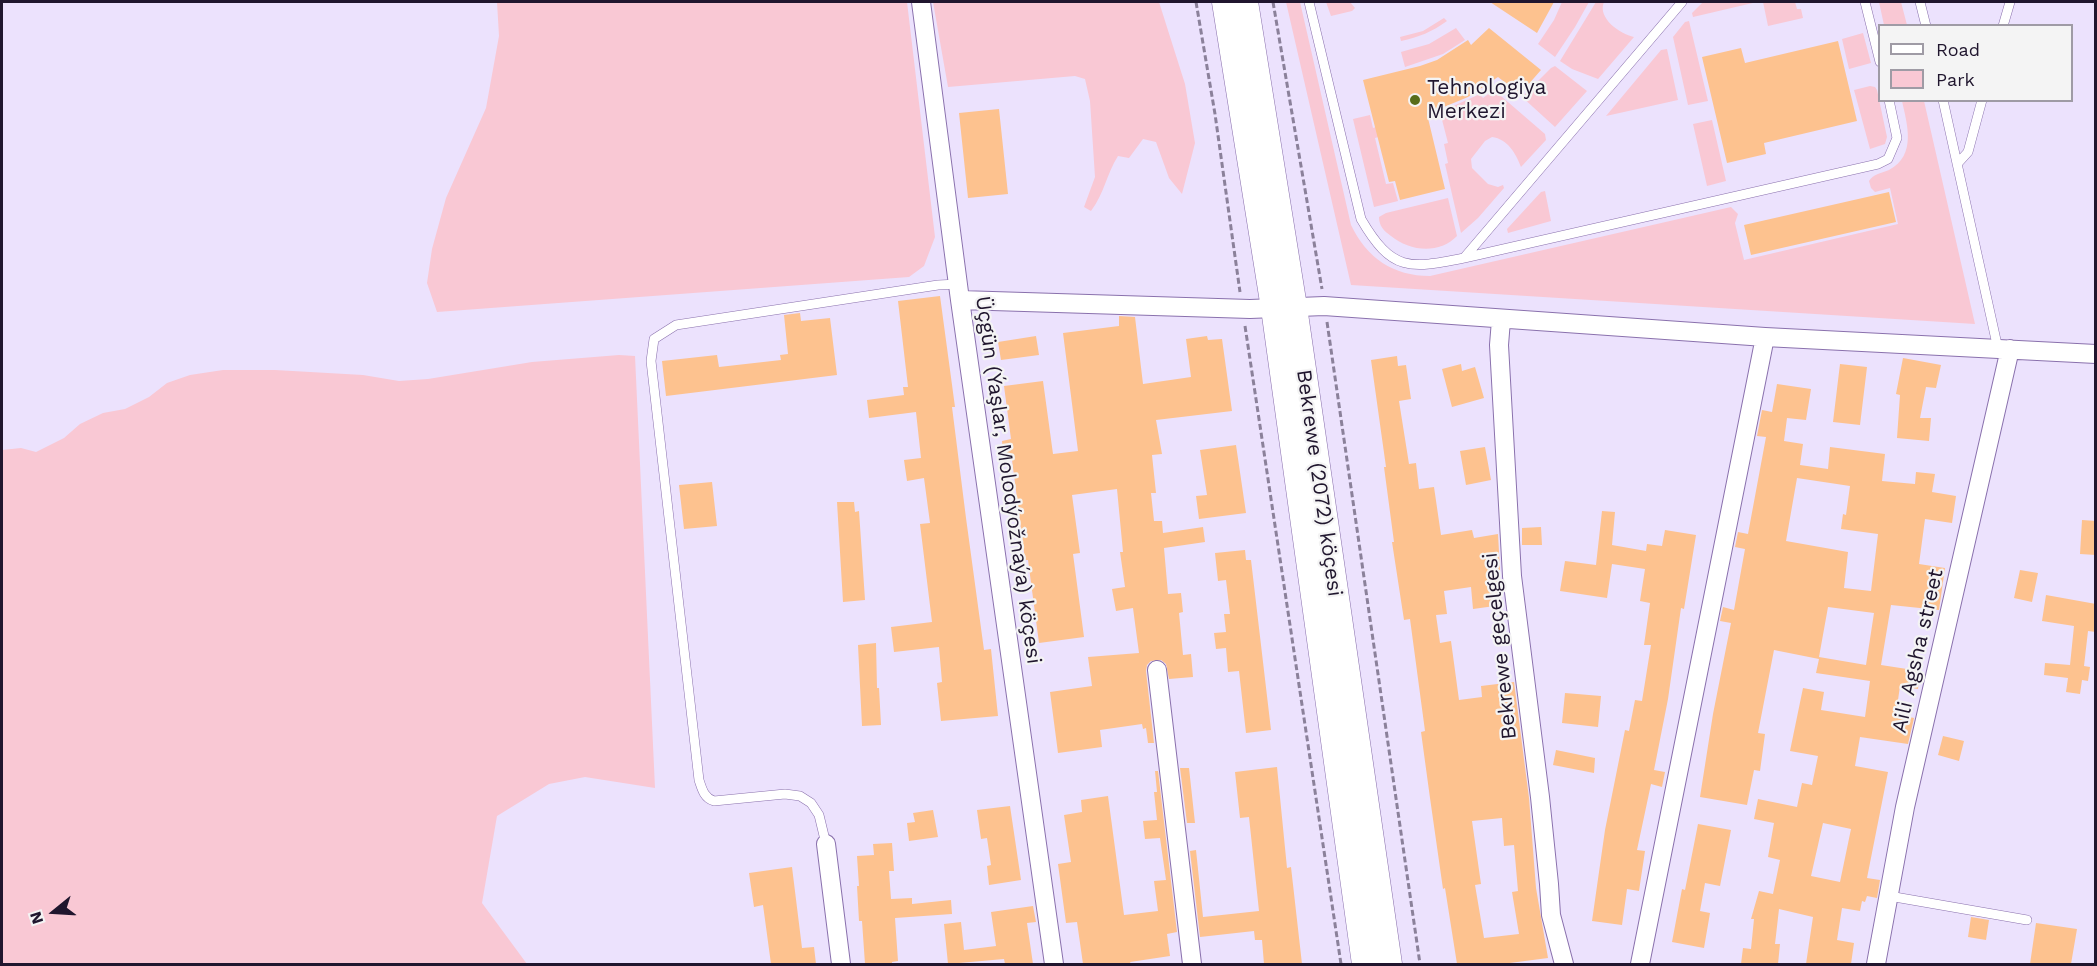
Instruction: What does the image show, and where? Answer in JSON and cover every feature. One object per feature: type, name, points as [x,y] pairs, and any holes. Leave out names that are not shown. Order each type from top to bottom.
[{"type":"main road","name":"Bekrewe (2072) köçesi","points":[[1225,2],[1284,307],[1389,964]]},
{"type":"main road","name":"Bekrewe (2072) köçesi","points":[[1245,2],[1365,964]]},
{"type":"street","name":"Üçgün (Ýaşlar, Molodýožnaýa) köçesi","points":[[921,2],[959,292],[1054,964]]},
{"type":"street","points":[[959,292],[1242,309],[1324,306],[1765,337],[2096,354]]},
{"type":"street","name":"Bekrewe geçelgesi","points":[[1501,320],[1499,345],[1512,576],[1540,797],[1550,884],[1551,915],[1564,964]]},
{"type":"street","points":[[1640,964],[1765,337]]},
{"type":"street","name":"Aili Agsha street","points":[[1876,964],[1908,795],[2004,349]]},
{"type":"street","points":[[1157,670],[1192,964]]},
{"type":"street","points":[[826,844],[841,964]]},
{"type":"lane","points":[[1310,2],[1361,219],[1372,238],[1384,252],[1410,264],[1423,266],[1464,258],[1878,164],[1888,159],[1897,138],[1888,102]]},
{"type":"lane","points":[[1464,258],[1682,2]]},
{"type":"lane","points":[[1865,2],[1878,54]]},
{"type":"lane","points":[[1920,2],[1926,24]]},
{"type":"lane","points":[[2004,24],[2010,2]]},
{"type":"lane","points":[[1943,102],[2004,349]]},
{"type":"lane","points":[[1958,163],[1968,152],[1981,102]]},
{"type":"lane","points":[[826,844],[819,816],[811,803],[800,796],[785,794],[714,801],[709,800],[704,794],[699,780],[651,348],[654,339],[676,325],[938,285],[959,292]]},
{"type":"lane","points":[[1889,896],[2027,920]]},
{"type":"path","points":[[1196,2],[1215,114],[1242,309],[1341,964]]},
{"type":"path","points":[[1274,2],[1324,306],[1420,964]]},
{"type":"green space","points":[[497,2],[907,2],[935,237],[924,266],[909,277],[437,312],[427,283],[432,249],[446,198],[486,108],[499,36]]},
{"type":"green space","points":[[933,2],[1159,2],[1185,84],[1195,143],[1182,194],[1169,178],[1156,142],[1143,139],[1129,158],[1118,156],[1091,211],[1084,207],[1095,177],[1090,101],[1085,79],[1075,76],[948,87]]},
{"type":"green space","points":[[1286,2],[1300,2],[1351,225],[1357,237],[1373,256],[1393,269],[1404,273],[1430,276],[1731,207],[1738,214],[1735,223],[1744,260],[1898,224],[1890,188],[1875,192],[1869,181],[1875,175],[1898,164],[1904,156],[1908,138],[1902,102],[1924,102],[1975,324],[1351,285]]},
{"type":"green space","points":[[1326,2],[1350,2],[1355,8],[1352,11],[1331,16]]},
{"type":"green space","points":[[1562,2],[1589,2],[1555,57],[1538,44],[1554,20]]},
{"type":"green space","points":[[1596,2],[1604,2],[1604,14],[1611,24],[1622,33],[1634,37],[1598,79],[1572,69],[1560,61]]},
{"type":"green space","points":[[1703,2],[1757,2],[1693,17],[1692,13]]},
{"type":"green space","points":[[1763,2],[1795,2],[1797,9],[1801,9],[1803,18],[1768,26]]},
{"type":"green space","points":[[1879,2],[1901,2],[1907,24],[1884,24]]},
{"type":"green space","points":[[1444,18],[1447,21],[1431,31],[1401,41],[1400,37],[1423,31]]},
{"type":"green space","points":[[1689,21],[1708,101],[1688,105],[1673,37],[1685,22]]},
{"type":"green space","points":[[1456,28],[1465,40],[1443,54],[1405,67],[1401,52],[1429,44]]},
{"type":"green space","points":[[1863,33],[1871,63],[1849,69],[1842,39]]},
{"type":"green space","points":[[1667,49],[1678,100],[1606,116],[1661,50]]},
{"type":"green space","points":[[1555,66],[1587,91],[1555,127],[1522,97]]},
{"type":"green space","points":[[1870,86],[1877,90],[1887,137],[1885,144],[1870,149],[1854,90]]},
{"type":"green space","points":[[1494,90],[1545,134],[1546,140],[1521,167],[1514,152],[1503,141],[1492,137],[1485,141],[1471,159],[1472,168],[1488,184],[1498,187],[1503,185],[1504,188],[1478,218],[1461,233],[1445,164],[1448,163],[1444,144],[1448,143],[1440,112],[1480,94],[1483,98]]},
{"type":"green space","points":[[1370,115],[1373,128],[1379,126],[1382,136],[1375,138],[1386,184],[1393,183],[1398,201],[1374,207],[1353,119]]},
{"type":"green space","points":[[1712,120],[1726,181],[1707,186],[1693,124]]},
{"type":"green space","points":[[1545,191],[1551,221],[1508,233],[1507,229],[1541,192]]},
{"type":"green space","points":[[1448,198],[1457,236],[1442,246],[1415,248],[1398,241],[1382,228],[1379,217],[1386,213]]},
{"type":"green space","points":[[619,355],[635,356],[655,788],[585,777],[549,784],[497,816],[482,903],[527,964],[2,964],[2,450],[21,448],[36,452],[64,438],[80,424],[103,413],[125,409],[149,397],[167,383],[190,375],[223,370],[275,370],[363,375],[399,381],[428,379],[532,362]]},
{"type":"building","points":[[1490,2],[1554,2],[1537,33]]},
{"type":"building","name":"Tehnologiya Merkezi","points":[[1489,28],[1541,70],[1520,94],[1498,77],[1468,97],[1427,114],[1445,189],[1400,200],[1395,181],[1389,182],[1363,80],[1437,60],[1468,40],[1471,45]]},
{"type":"building","points":[[1838,41],[1857,121],[1764,143],[1766,154],[1727,163],[1702,57],[1741,48],[1745,63]]},
{"type":"building","points":[[999,109],[1008,194],[968,198],[959,113]]},
{"type":"building","points":[[1889,192],[1896,222],[1751,255],[1744,225]]},
{"type":"building","points":[[940,296],[984,650],[991,649],[998,716],[941,721],[937,683],[942,682],[939,647],[894,652],[891,627],[932,622],[920,524],[930,523],[924,478],[907,481],[904,460],[921,458],[916,412],[869,418],[867,400],[904,395],[903,387],[908,387],[898,301]]},
{"type":"building","points":[[800,313],[801,321],[830,318],[837,375],[666,396],[662,361],[717,355],[719,367],[781,360],[780,355],[788,354],[784,315]]},
{"type":"building","points":[[1119,316],[1135,317],[1143,384],[1191,377],[1186,339],[1207,336],[1208,340],[1222,339],[1232,411],[1156,420],[1162,454],[1152,455],[1156,493],[1151,493],[1154,521],[1162,521],[1163,533],[1203,527],[1205,542],[1164,548],[1168,594],[1181,593],[1183,612],[1179,613],[1183,655],[1191,654],[1193,677],[1169,679],[1166,664],[1161,660],[1151,661],[1147,665],[1154,743],[1148,743],[1146,728],[1143,729],[1142,724],[1100,730],[1102,747],[1058,753],[1050,692],[1092,686],[1088,657],[1139,653],[1133,608],[1116,611],[1112,589],[1125,587],[1120,552],[1123,552],[1117,489],[1072,495],[1080,553],[1073,554],[1084,637],[1039,643],[1012,460],[1004,462],[1002,441],[1011,439],[1004,386],[1043,381],[1053,454],[1078,451],[1063,333],[1119,326]]},
{"type":"building","points":[[1036,336],[1039,355],[1001,360],[998,342]]},
{"type":"building","points":[[1397,356],[1398,366],[1406,365],[1411,399],[1399,401],[1409,464],[1416,463],[1419,489],[1434,487],[1441,535],[1472,530],[1474,538],[1498,534],[1500,570],[1498,570],[1502,605],[1473,609],[1471,587],[1444,591],[1447,614],[1436,615],[1440,643],[1451,641],[1459,700],[1482,697],[1481,686],[1514,682],[1529,798],[1536,888],[1548,958],[1502,964],[1457,964],[1445,888],[1443,889],[1421,732],[1425,731],[1410,619],[1404,620],[1392,542],[1394,542],[1384,467],[1386,467],[1371,360]],"holes":[[[1502,818],[1504,846],[1514,845],[1518,891],[1512,892],[1519,934],[1484,938],[1475,885],[1481,884],[1472,821]]]},
{"type":"building","points":[[1903,358],[1941,365],[1936,388],[1926,387],[1920,418],[1931,418],[1929,441],[1897,438],[1900,395],[1896,394]]},
{"type":"building","points":[[1461,364],[1462,371],[1475,367],[1484,398],[1452,407],[1442,369]]},
{"type":"building","points":[[1840,364],[1867,367],[1860,425],[1833,422]]},
{"type":"building","points":[[1777,384],[1811,389],[1806,420],[1787,418],[1784,441],[1803,444],[1800,465],[1828,469],[1830,447],[1885,454],[1882,481],[1915,484],[1916,472],[1935,474],[1932,492],[1956,496],[1952,523],[1925,519],[1919,564],[1945,568],[1939,610],[1891,605],[1881,665],[1920,671],[1918,689],[1900,686],[1896,714],[1914,718],[1908,744],[1860,737],[1855,766],[1888,772],[1867,878],[1880,880],[1877,898],[1867,896],[1865,902],[1862,901],[1860,911],[1842,908],[1837,940],[1854,943],[1851,964],[1806,964],[1813,917],[1779,909],[1775,944],[1780,944],[1778,964],[1741,964],[1743,948],[1751,949],[1754,919],[1751,919],[1759,891],[1773,894],[1780,860],[1768,857],[1774,823],[1754,819],[1758,799],[1797,807],[1802,783],[1812,785],[1818,756],[1790,751],[1803,688],[1824,692],[1821,710],[1865,717],[1870,681],[1816,673],[1819,659],[1774,650],[1758,733],[1765,734],[1760,771],[1754,770],[1747,805],[1700,797],[1731,623],[1720,621],[1723,607],[1734,610],[1745,549],[1735,547],[1738,532],[1748,534],[1766,437],[1757,436],[1762,410],[1772,412]],"holes":[[[1797,478],[1850,486],[1846,515],[1843,514],[1841,529],[1878,534],[1871,591],[1844,588],[1848,552],[1786,541]],[[1828,607],[1874,613],[1866,665],[1819,657]],[[1823,823],[1851,829],[1840,882],[1811,876]]]},
{"type":"building","points":[[1236,445],[1246,513],[1199,519],[1196,496],[1207,495],[1200,450]]},
{"type":"building","points":[[1485,447],[1491,480],[1466,485],[1460,451]]},
{"type":"building","points":[[712,482],[717,526],[684,529],[679,485]]},
{"type":"building","points":[[837,502],[854,502],[855,512],[859,511],[865,600],[843,602]]},
{"type":"building","points":[[1602,511],[1615,512],[1612,545],[1646,551],[1647,544],[1662,546],[1665,530],[1696,535],[1684,609],[1681,608],[1668,699],[1654,770],[1665,772],[1662,787],[1651,784],[1637,850],[1645,851],[1639,891],[1627,889],[1622,925],[1592,921],[1605,830],[1625,730],[1629,731],[1635,700],[1642,701],[1651,645],[1644,645],[1650,603],[1640,601],[1645,569],[1612,564],[1607,598],[1560,591],[1565,561],[1596,565]]},
{"type":"building","points":[[2082,520],[2096,521],[2096,555],[2080,554]]},
{"type":"building","points":[[1541,527],[1542,545],[1522,545],[1522,528]]},
{"type":"building","points":[[1245,550],[1246,560],[1251,560],[1271,730],[1246,733],[1239,671],[1228,672],[1226,648],[1216,649],[1214,633],[1226,632],[1224,614],[1230,614],[1226,580],[1218,581],[1215,553]]},
{"type":"building","points":[[2020,570],[2038,573],[2032,602],[2014,598]]},
{"type":"building","points":[[2046,595],[2096,604],[2096,632],[2088,631],[2084,666],[2090,667],[2088,681],[2082,680],[2080,694],[2066,692],[2068,678],[2044,675],[2045,663],[2070,665],[2074,626],[2042,621]]},
{"type":"building","points":[[876,643],[881,725],[862,726],[858,645]]},
{"type":"building","points":[[1565,693],[1601,696],[1598,727],[1562,723]]},
{"type":"building","points":[[1943,736],[1964,741],[1959,761],[1938,755]]},
{"type":"building","points":[[1556,750],[1595,758],[1594,773],[1553,765]]},
{"type":"building","points":[[1277,767],[1287,868],[1291,867],[1302,964],[1264,964],[1262,940],[1255,940],[1254,931],[1200,937],[1190,851],[1196,850],[1203,917],[1259,911],[1249,817],[1240,818],[1235,772]]},
{"type":"building","points":[[1180,768],[1189,768],[1195,823],[1187,823]]},
{"type":"building","points":[[1155,771],[1158,771],[1177,932],[1167,934],[1170,956],[1130,962],[1131,964],[1083,964],[1077,922],[1066,923],[1058,864],[1071,862],[1064,815],[1082,812],[1081,800],[1108,796],[1124,915],[1158,911],[1154,881],[1166,880],[1160,838],[1145,839],[1143,821],[1157,820],[1154,792],[1157,792]]},
{"type":"building","points":[[1010,806],[1021,880],[989,885],[987,866],[991,865],[987,838],[981,839],[977,810]]},
{"type":"building","points":[[933,810],[938,837],[909,841],[907,823],[915,822],[913,813]]},
{"type":"building","points":[[1698,824],[1731,830],[1720,886],[1705,883],[1700,911],[1710,913],[1704,948],[1672,942]]},
{"type":"building","points":[[892,843],[894,871],[889,871],[891,899],[912,898],[912,904],[951,900],[952,914],[895,918],[898,961],[892,964],[865,964],[862,921],[859,921],[857,856],[874,855],[873,844]]},
{"type":"building","points":[[792,867],[802,948],[814,947],[816,964],[771,964],[763,905],[754,907],[749,873]]},
{"type":"building","points":[[1033,906],[1036,922],[1027,923],[1033,964],[1005,964],[1004,959],[948,964],[944,924],[961,922],[964,950],[996,946],[991,912]]},
{"type":"building","points":[[1971,917],[1989,920],[1986,940],[1968,937]]},
{"type":"building","points":[[2036,923],[2077,929],[2071,964],[2030,964]]},
{"type":"place","name":"Tehnologiya Merkezi","points":[[1415,100]]}]
